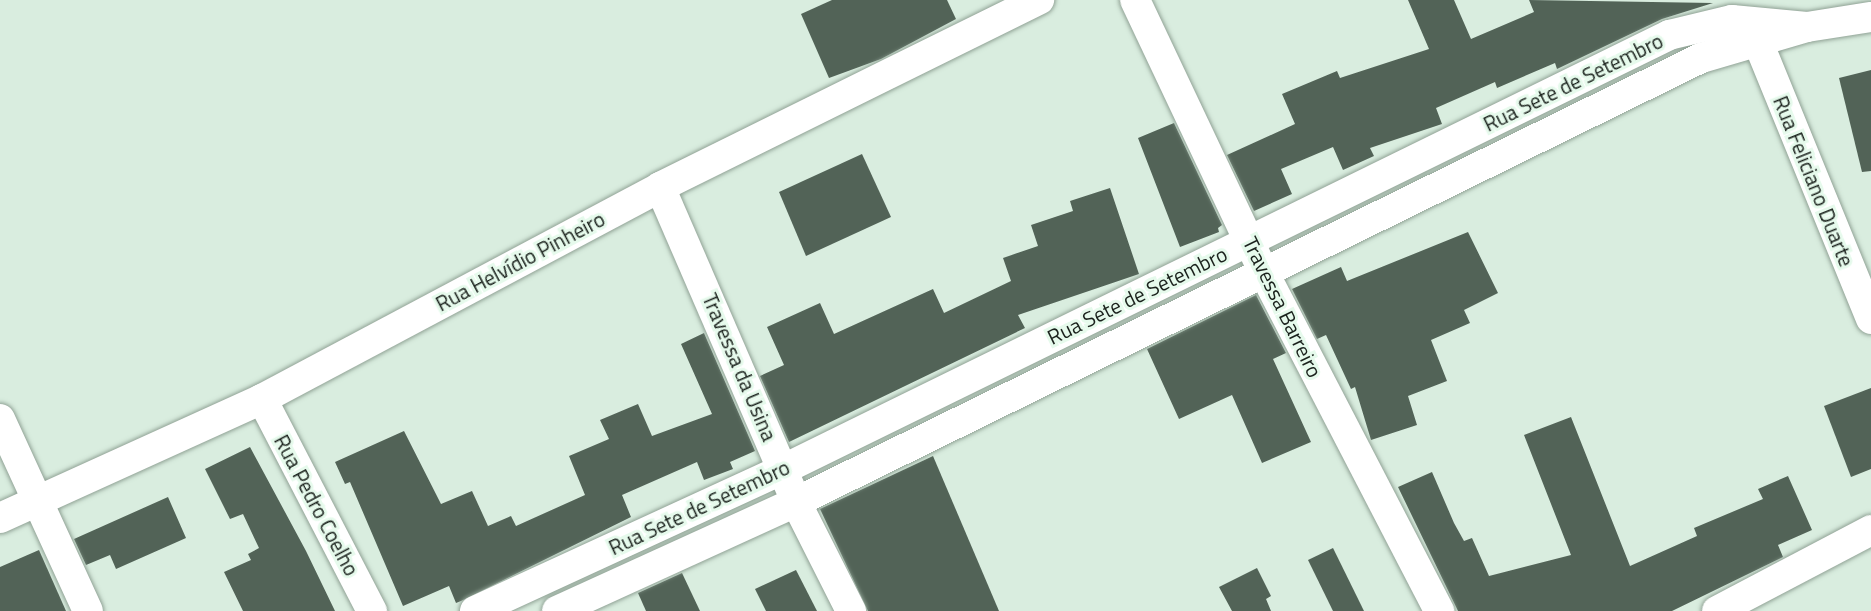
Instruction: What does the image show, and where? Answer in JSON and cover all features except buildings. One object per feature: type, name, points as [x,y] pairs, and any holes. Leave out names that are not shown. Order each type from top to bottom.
[{"type":"street","name":"Rua Helvídio Pinheiro","points":[[0,518],[262,399],[660,187],[1039,0]]},
{"type":"street","name":"Travessa Barreiro","points":[[1135,0],[1263,271],[1439,611]]},
{"type":"street","name":"Rua Sete de Setembro","points":[[475,611],[784,469],[1669,34],[1708,23],[1763,21],[1807,27],[1871,16]]},
{"type":"street","name":"Rua Sete de Setembro","points":[[557,611],[796,502],[1701,57],[1763,21]]},
{"type":"street","name":"Rua Feliciano Duarte","points":[[1763,21],[1871,319]]},
{"type":"street","name":"Travessa da Usina","points":[[660,187],[784,469],[796,502],[851,611]]},
{"type":"street","name":"Rua Pedro Coelho","points":[[262,399],[372,611]]},
{"type":"street","points":[[0,419],[88,611]]},
{"type":"street","points":[[1717,611],[1871,530]]}]
